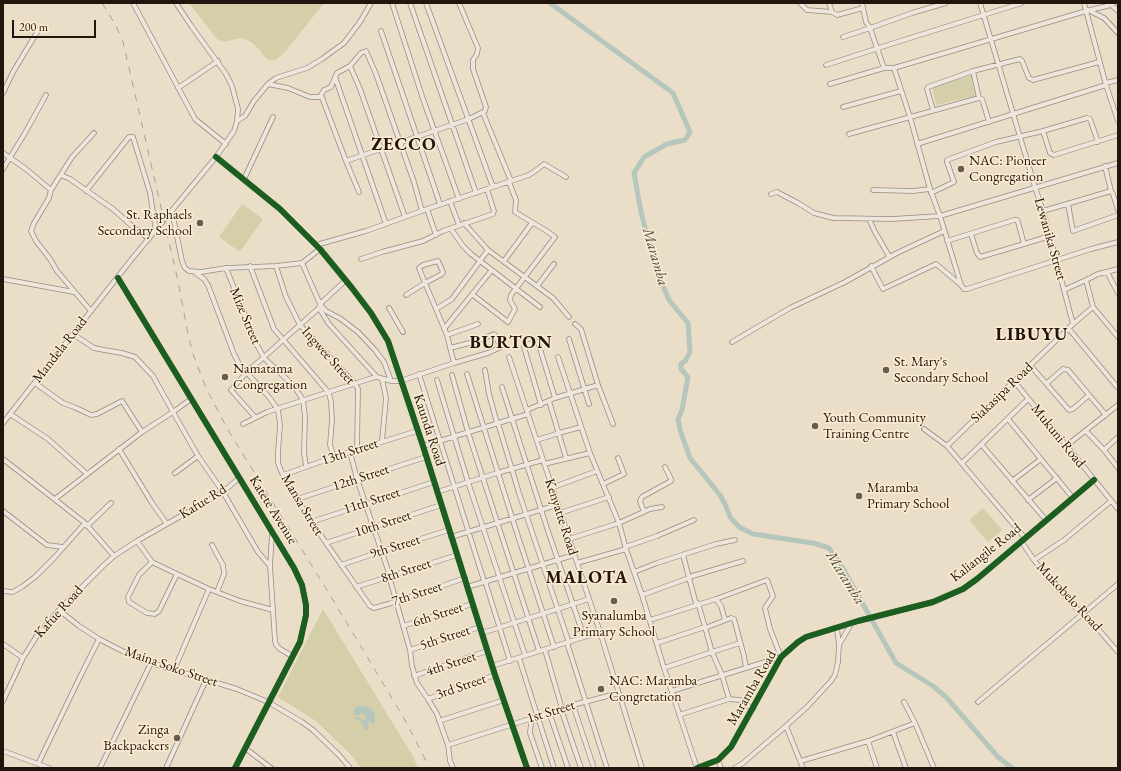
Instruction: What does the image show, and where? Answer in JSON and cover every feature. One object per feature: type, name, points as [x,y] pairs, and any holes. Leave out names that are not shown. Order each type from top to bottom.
[{"type":"street","points":[[133,3],[195,119],[226,144]]},
{"type":"street","points":[[176,3],[226,74],[236,97],[238,109],[237,121]]},
{"type":"street","points":[[237,121],[245,116],[254,101],[268,84],[276,78],[307,68],[344,43],[360,22],[371,3]]},
{"type":"street","points":[[392,3],[408,56],[459,199]]},
{"type":"street","points":[[410,3],[476,193]]},
{"type":"street","points":[[426,3],[493,187]]},
{"type":"street","points":[[346,161],[417,138],[469,119],[485,111],[486,107],[473,69],[473,60],[477,54],[478,48],[459,3]]},
{"type":"street","points":[[800,3],[807,10],[832,12],[837,15],[863,8]]},
{"type":"street","points":[[829,3],[832,12]]},
{"type":"street","points":[[862,3],[866,22],[870,28],[884,68]]},
{"type":"street","points":[[843,37],[946,3]]},
{"type":"street","name":"Lewanika Street","points":[[980,3],[1014,114],[1034,187],[1043,211],[1073,324]]},
{"type":"street","points":[[826,65],[1022,3]]},
{"type":"street","points":[[1084,3],[1088,11],[1100,62],[1118,121]]},
{"type":"street","points":[[830,84],[884,68],[894,68],[1111,4],[1118,11]]},
{"type":"street","points":[[1088,11],[1104,18],[1118,32]]},
{"type":"street","points":[[3,93],[13,72],[39,29]]},
{"type":"street","points":[[381,31],[440,204]]},
{"type":"street","points":[[359,192],[321,97],[324,90],[331,87],[339,71],[350,66],[363,52],[367,52],[424,210],[436,235]]},
{"type":"street","points":[[933,110],[927,89],[928,87],[973,71],[1021,59],[1029,78],[1033,80],[1100,62]]},
{"type":"street","points":[[178,88],[218,61]]},
{"type":"street","points":[[350,66],[360,89],[405,217]]},
{"type":"street","points":[[894,68],[910,117],[930,191],[940,216],[962,287]]},
{"type":"street","points":[[973,71],[979,98],[982,99],[989,122]]},
{"type":"street","points":[[335,77],[386,224]]},
{"type":"street","points":[[917,144],[1118,80]]},
{"type":"street","points":[[268,84],[288,88],[310,97],[321,97]]},
{"type":"street","points":[[843,107],[901,91]]},
{"type":"street","points":[[3,169],[46,96]]},
{"type":"street","points":[[849,134],[979,98]]},
{"type":"street","points":[[473,295],[508,322],[515,309],[510,300],[516,289],[555,238],[515,212],[516,200],[510,181],[483,113]]},
{"type":"street","points":[[244,179],[273,117]]},
{"type":"street","points":[[873,190],[930,191],[954,182],[947,162],[948,160],[996,142],[1089,118],[1098,142]]},
{"type":"street","name":"Mandela Road","points":[[3,423],[91,311],[216,157],[234,131],[237,121]]},
{"type":"street","points":[[1043,131],[1052,155],[1118,135]]},
{"type":"street","points":[[91,311],[57,271],[36,241],[31,231],[49,198],[51,190],[72,157],[94,133]]},
{"type":"street","points":[[86,191],[129,137],[133,137],[150,193],[156,231]]},
{"type":"street","points":[[3,153],[26,168],[51,190]]},
{"type":"street","name":"Kaunda Road","points":[[216,157],[280,209],[320,249],[371,313],[388,341],[400,381],[423,446],[487,651],[527,768]]},
{"type":"street","points":[[771,194],[777,192],[814,213],[842,219],[892,219],[940,216],[1118,163]]},
{"type":"street","points":[[316,245],[366,231],[440,204],[510,181],[534,172],[544,164],[566,177]]},
{"type":"street","points":[[1105,166],[1111,191],[1114,194],[1118,210]]},
{"type":"street","points":[[61,175],[70,179],[113,209],[149,239]]},
{"type":"street","points":[[361,259],[423,241],[443,231],[494,214],[487,189]]},
{"type":"street","points":[[1043,211],[1111,191]]},
{"type":"street","points":[[450,201],[459,225]]},
{"type":"street","points":[[1068,204],[1073,230],[1118,215]]},
{"type":"street","points":[[172,212],[182,261],[185,268],[204,278],[237,360],[269,397],[278,410]]},
{"type":"street","points":[[869,219],[889,256]]},
{"type":"street","points":[[947,241],[1016,220],[1024,244]]},
{"type":"street","points":[[504,261],[532,223]]},
{"type":"street","points":[[464,224],[488,250],[557,302],[569,317]]},
{"type":"street","points":[[452,228],[463,246],[491,271],[540,307]]},
{"type":"street","points":[[732,342],[790,308],[845,282],[889,256],[944,231]]},
{"type":"street","points":[[971,234],[977,253],[980,257],[1050,236]]},
{"type":"street","points":[[871,266],[883,289],[936,264],[962,287],[967,289],[1118,242]]},
{"type":"street","points":[[194,272],[226,268],[276,266],[302,263],[320,249]]},
{"type":"street","points":[[436,309],[452,299],[488,250]]},
{"type":"street","points":[[406,295],[425,283],[442,274],[438,261],[420,267],[425,283],[447,335],[454,363]]},
{"type":"street","points":[[302,263],[319,306],[329,324],[380,378],[386,398],[382,441]]},
{"type":"street","points":[[537,286],[554,264]]},
{"type":"street","points":[[250,266],[274,329],[329,393],[332,419],[330,445],[334,457]]},
{"type":"street","name":"Ingwee Street","points":[[276,266],[286,297],[300,325],[358,389],[357,450]]},
{"type":"street","name":"Mize Street","points":[[226,268],[251,331],[264,358],[294,386],[303,400],[305,417],[304,453],[306,466]]},
{"type":"street","points":[[1064,290],[1098,274],[1118,269]]},
{"type":"street","points":[[444,329],[491,271]]},
{"type":"street","points":[[1107,272],[1118,293]]},
{"type":"street","name":"Katete Avenue","points":[[118,278],[294,568],[302,585],[306,605],[304,628],[300,642],[235,768]]},
{"type":"street","points":[[3,279],[75,292]]},
{"type":"street","points":[[255,417],[231,390],[247,372],[300,325],[346,280]]},
{"type":"street","points":[[1086,280],[1093,307],[1118,337]]},
{"type":"street","points":[[319,306],[342,319],[358,332],[384,362],[391,381]]},
{"type":"street","name":"Siakasipa Road","points":[[947,446],[1073,324],[1093,307]]},
{"type":"street","points":[[389,308],[403,332]]},
{"type":"street","points":[[447,335],[478,324]]},
{"type":"street","points":[[575,324],[581,329],[598,386],[613,424]]},
{"type":"street","points":[[1069,329],[1118,388]]},
{"type":"street","points":[[73,334],[94,348],[135,357],[153,376],[198,456],[223,492],[258,552],[270,566]]},
{"type":"street","points":[[243,424],[267,412],[278,410],[303,400],[355,384],[380,378],[391,381],[400,381],[488,353],[501,347],[494,334],[477,341],[450,348]]},
{"type":"street","points":[[569,339],[589,404]]},
{"type":"street","points":[[541,404],[524,347],[528,344],[538,342],[555,398]]},
{"type":"street","name":"Kenyatte Road","points":[[509,357],[537,440],[551,488],[600,632],[642,768]]},
{"type":"street","points":[[558,357],[596,471],[609,497],[619,523],[625,548],[642,595],[697,768]]},
{"type":"street","points":[[1030,365],[1069,410],[1073,409],[1089,395]]},
{"type":"street","points":[[1047,383],[1066,368],[1106,415]]},
{"type":"street","points":[[485,370],[489,394],[526,514],[558,608],[607,768]]},
{"type":"street","points":[[419,374],[510,661]]},
{"type":"street","points":[[467,374],[554,647]]},
{"type":"street","points":[[452,375],[468,432],[484,477],[539,651]]},
{"type":"street","points":[[437,380],[468,482],[525,656]]},
{"type":"street","name":"Mukuni Road","points":[[1014,381],[1118,509]]},
{"type":"street","points":[[35,383],[63,403],[91,415],[97,414],[122,401],[142,432]]},
{"type":"street","points":[[423,446],[512,419],[555,398],[598,386]]},
{"type":"street","points":[[502,387],[526,465],[584,637]]},
{"type":"street","points":[[54,499],[142,432],[191,399]]},
{"type":"street","points":[[962,463],[1028,399]]},
{"type":"street","points":[[549,401],[566,458]]},
{"type":"street","points":[[1066,446],[1118,405]]},
{"type":"street","name":"Mansa Street","points":[[278,410],[280,426],[278,463],[283,475],[311,522],[370,606]]},
{"type":"street","points":[[10,414],[48,440],[87,474]]},
{"type":"street","points":[[1008,419],[1073,498]]},
{"type":"street","points":[[537,440],[559,432],[581,428]]},
{"type":"street","name":"Mukobelo Road","points":[[924,429],[947,446],[962,463],[1023,539],[1034,560],[1067,598],[1083,613],[1118,652]]},
{"type":"street","name":"13th Street","points":[[283,475],[382,441],[417,431]]},
{"type":"street","points":[[1086,431],[1118,468]]},
{"type":"street","points":[[1104,450],[1118,437]]},
{"type":"street","points":[[981,444],[1046,520]]},
{"type":"street","points":[[119,449],[152,503],[167,524]]},
{"type":"street","points":[[350,452],[357,479],[382,550],[395,602],[404,626],[414,676],[439,721],[448,745],[453,768]]},
{"type":"street","points":[[437,492],[526,465],[590,453]]},
{"type":"street","points":[[175,473],[198,456]]},
{"type":"street","name":"12th Street","points":[[296,499],[426,457]]},
{"type":"street","points":[[3,458],[86,524],[114,556]]},
{"type":"street","points":[[603,484],[623,475],[624,472],[618,458]]},
{"type":"street","points":[[1012,481],[1040,459]]},
{"type":"street","points":[[644,512],[640,502],[642,497],[671,481],[665,467]]},
{"type":"street","points":[[551,488],[596,471]]},
{"type":"street","name":"Kafue Rd","points":[[137,541],[223,492],[239,478]]},
{"type":"street","points":[[1028,500],[1057,478]]},
{"type":"street","name":"Kaliangile Road","points":[[858,621],[923,605],[953,594],[970,584],[1094,480]]},
{"type":"street","name":"11th Street","points":[[311,522],[434,482]]},
{"type":"street","points":[[560,513],[609,497]]},
{"type":"street","points":[[1034,560],[1064,540],[1112,501]]},
{"type":"street","points":[[3,590],[13,592],[35,577],[86,524],[111,503]]},
{"type":"street","name":"10th Street","points":[[326,543],[441,505]]},
{"type":"street","points":[[451,537],[483,526],[557,505]]},
{"type":"street","points":[[569,539],[619,523],[656,507],[662,507]]},
{"type":"street","points":[[3,511],[47,545],[63,547]]},
{"type":"street","points":[[577,564],[661,535],[694,520]]},
{"type":"street","name":"9th Street","points":[[341,565],[382,550],[449,530]]},
{"type":"street","points":[[272,533],[270,566],[276,645],[292,656]]},
{"type":"street","points":[[634,572],[716,544],[735,540]]},
{"type":"street","points":[[137,541],[152,562],[209,589],[240,601],[273,610]]},
{"type":"street","name":"Kafue Road","points":[[3,701],[23,658],[38,634],[59,610],[114,556],[137,541]]},
{"type":"street","points":[[212,545],[223,565],[224,574],[217,592]]},
{"type":"street","name":"8th Street","points":[[356,587],[457,555]]},
{"type":"street","points":[[468,587],[514,572],[574,556]]},
{"type":"street","points":[[683,556],[712,652],[722,675],[729,699]]},
{"type":"street","points":[[642,595],[743,561]]},
{"type":"street","points":[[152,562],[139,575],[128,596],[129,602],[147,613],[155,614],[159,612],[177,574]]},
{"type":"street","name":"7th Street","points":[[370,606],[374,608],[395,602],[465,578]]},
{"type":"street","points":[[650,620],[716,599],[767,580],[773,596],[765,608],[770,628],[781,657],[672,691]]},
{"type":"street","points":[[978,702],[1118,584]]},
{"type":"street","points":[[174,670],[209,589]]},
{"type":"street","points":[[482,633],[528,617],[589,599]]},
{"type":"street","points":[[716,599],[721,606],[725,620]]},
{"type":"street","name":"6th Street","points":[[404,626],[472,604]]},
{"type":"street","name":"Maina Soko Street","points":[[59,610],[79,626],[99,639],[130,655],[268,702],[313,730],[350,768]]},
{"type":"street","points":[[657,643],[725,620],[734,619],[746,668]]},
{"type":"street","name":"Maramba Road","points":[[697,768],[718,760],[731,747],[781,657],[792,646],[806,637],[858,621]]},
{"type":"street","points":[[839,645],[851,624]]},
{"type":"street","name":"5th Street","points":[[410,650],[480,627]]},
{"type":"street","points":[[735,768],[743,763],[808,706],[835,675],[838,662],[839,645],[836,628]]},
{"type":"street","points":[[492,666],[600,632]]},
{"type":"street","points":[[38,764],[99,639]]},
{"type":"street","points":[[664,668],[740,643]]},
{"type":"street","points":[[3,644],[23,658]]},
{"type":"street","points":[[544,650],[581,768]]},
{"type":"street","name":"4th Street","points":[[414,676],[487,651]]},
{"type":"street","points":[[519,658],[554,768]]},
{"type":"street","points":[[100,768],[151,663]]},
{"type":"street","name":"3rd Street","points":[[428,699],[495,675]]},
{"type":"street","points":[[166,768],[206,680]]},
{"type":"street","points":[[3,686],[9,689]]},
{"type":"street","name":"1st Street","points":[[448,745],[549,712],[619,693]]},
{"type":"street","points":[[679,715],[729,699],[740,700],[752,709]]},
{"type":"street","points":[[439,721],[504,700]]},
{"type":"street","points":[[904,702],[915,723],[934,768]]},
{"type":"street","points":[[573,705],[594,768]]},
{"type":"street","points":[[549,712],[568,768]]},
{"type":"street","points":[[523,720],[541,728]]},
{"type":"street","points":[[531,723],[530,733],[542,768]]},
{"type":"street","points":[[801,761],[868,741],[915,723]]},
{"type":"street","points":[[786,726],[801,761],[802,768]]},
{"type":"street","points":[[893,732],[906,768]]},
{"type":"street","points":[[868,741],[877,768]]},
{"type":"street","points":[[245,748],[271,768]]},
{"type":"street","points":[[3,752],[49,768]]},
{"type":"street","points":[[718,760],[721,768]]},
{"type":"shaded area","points":[[189,3],[324,3],[285,52],[275,60],[269,60],[251,42],[241,38],[223,42],[217,39]]},
{"type":"shaded area","points":[[972,75],[976,96],[936,105],[932,87]]},
{"type":"shaded area","points":[[242,204],[263,219],[240,252],[219,237]]},
{"type":"shaded area","points":[[983,508],[1002,530],[988,542],[969,520]]},
{"type":"shaded area","points":[[323,609],[414,758],[418,768],[361,768],[352,756],[316,721],[278,697]]},
{"type":"shaded area","points":[[358,706],[368,707],[374,712],[374,724],[369,721],[367,730],[364,730],[364,726],[356,719],[356,717],[358,717],[364,721],[366,718],[365,715],[362,713],[358,716],[353,714],[354,709]]},
{"type":"waterway","name":"Maramba","points":[[550,3],[673,93],[690,132],[685,140],[667,144],[644,157],[634,173],[641,212],[655,267],[669,300],[688,323],[690,352],[686,360],[681,364],[681,369],[688,377],[682,410],[678,419],[680,430],[690,458],[720,495],[730,517],[739,527],[753,534],[813,543],[829,548],[841,565],[896,663],[933,686],[946,697],[998,757],[1012,768]]},
{"type":"railway","points":[[102,3],[115,24],[123,42],[178,281],[188,334],[193,354],[206,388],[228,430],[405,720],[429,768]]},
{"type":"cycle path","points":[[216,157],[280,209],[320,249],[371,313],[388,341],[423,446],[495,675],[527,768]]},
{"type":"cycle path","points":[[118,278],[294,568],[302,585],[306,605],[306,615],[300,642],[235,768]]},
{"type":"cycle path","points":[[697,768],[718,760],[731,747],[781,657],[798,642],[806,637],[858,621],[933,602],[963,589],[977,579],[1094,480]]},
{"type":"place","name":"NAC: Pioneer Congregation","points":[[961,169]]},
{"type":"place","name":"St. Raphaels Secondary School","points":[[200,223]]},
{"type":"place","name":"St. Mary's Secondary School","points":[[886,370]]},
{"type":"place","name":"Namatama Congregation","points":[[225,377]]},
{"type":"place","name":"Youth Community Training Centre","points":[[815,426]]},
{"type":"place","name":"Maramba Primary School","points":[[859,496]]},
{"type":"place","name":"Syanalumba Primary School","points":[[614,601]]},
{"type":"place","name":"NAC: Maramba Congretation","points":[[601,689]]},
{"type":"place","name":"Zinga Backpackers","points":[[177,738]]},
{"type":"district","name":"ZECCO","points":[[404,145]]},
{"type":"district","name":"LIBUYU","points":[[1032,335]]},
{"type":"district","name":"BURTON","points":[[511,343]]},
{"type":"district","name":"MALOTA","points":[[587,578]]}]
